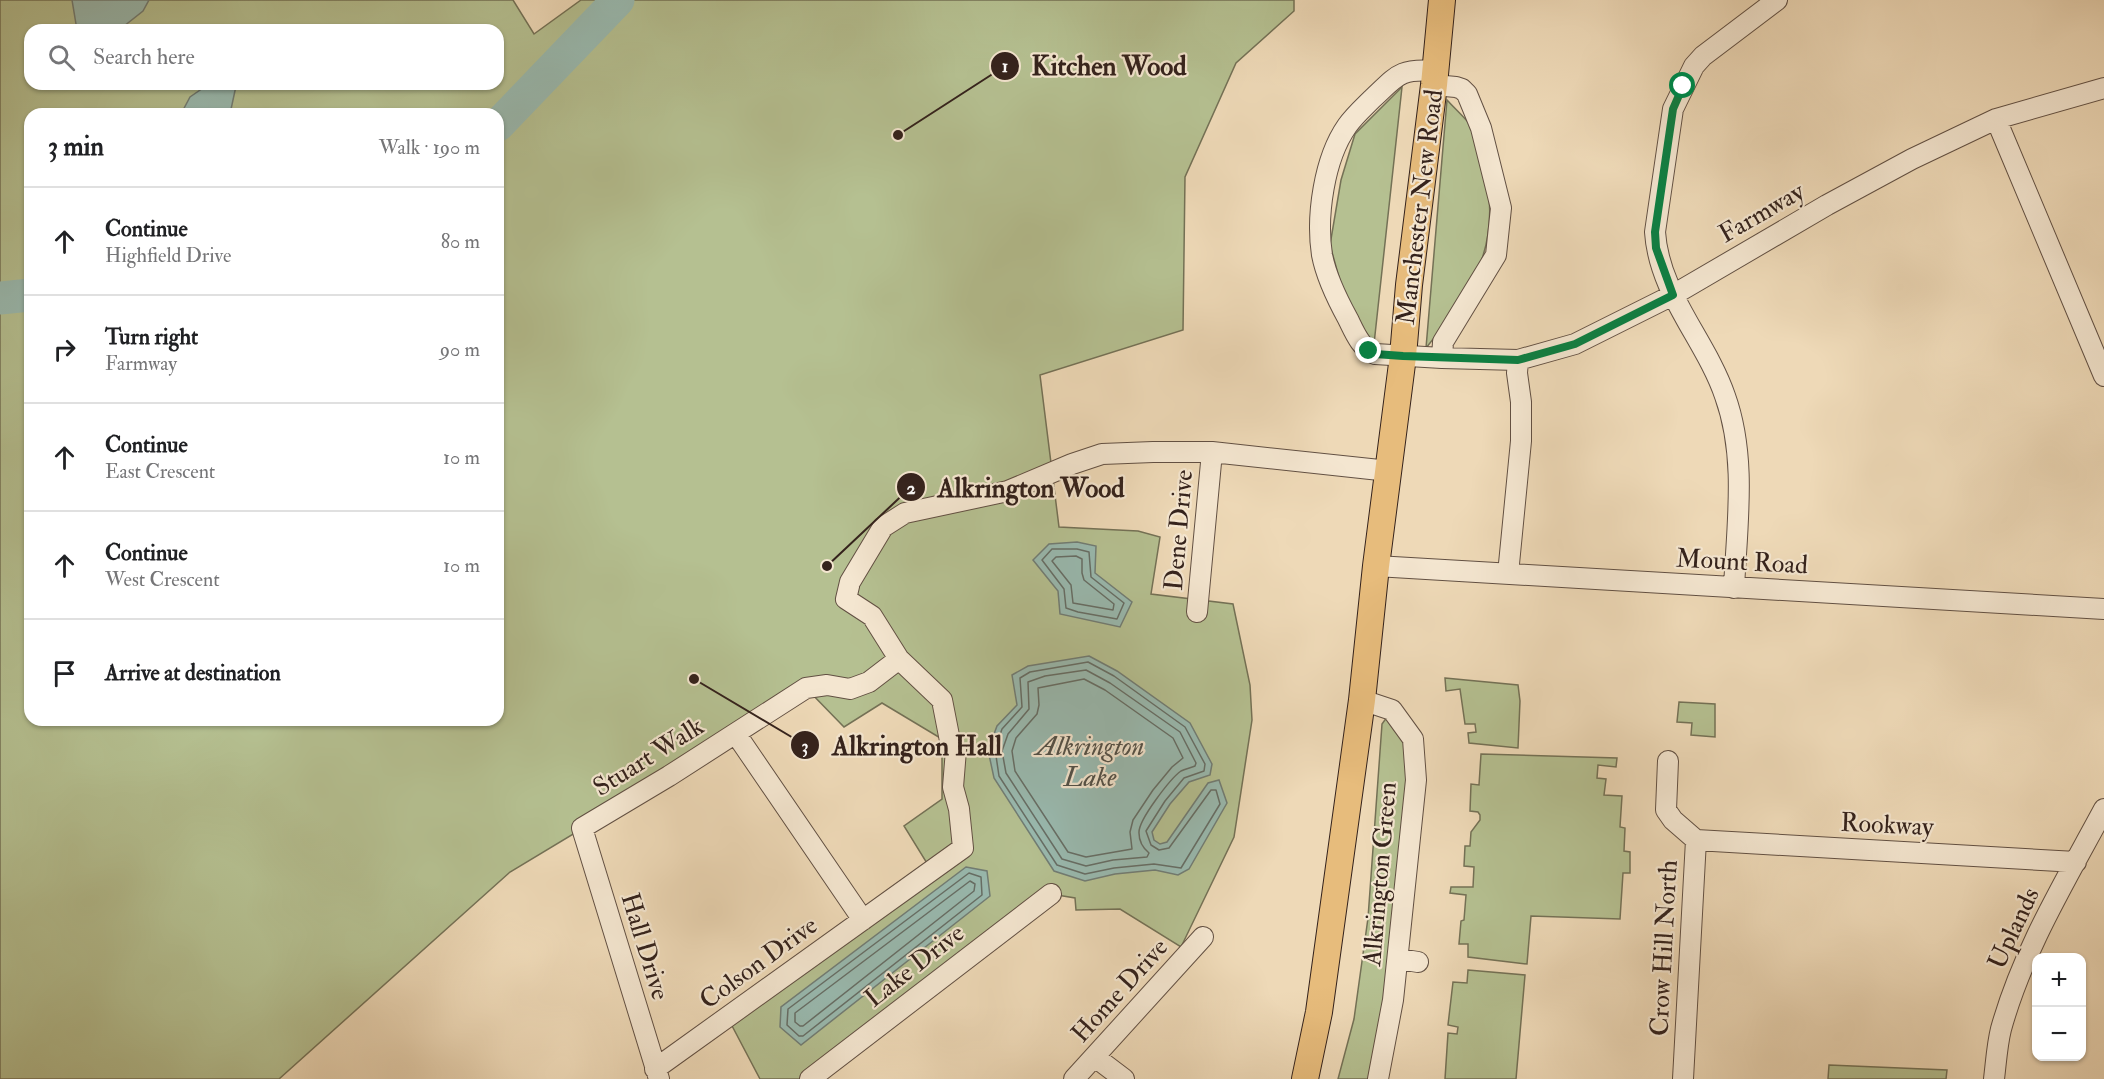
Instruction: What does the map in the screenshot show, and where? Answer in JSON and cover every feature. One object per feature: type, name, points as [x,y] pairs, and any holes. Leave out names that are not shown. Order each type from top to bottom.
[{"type":"main road","name":"Manchester New Road","points":[[1305,1079],[1319,1012],[1362,700],[1442,0]]},
{"type":"street","points":[[1734,588],[1739,484],[1736,434],[1725,396],[1710,359],[1673,295],[1656,248],[1655,232],[1673,109],[1694,66],[1703,56],[1777,0]]},
{"type":"street","name":"Farmway","points":[[1442,358],[1443,342],[1496,255],[1501,208],[1481,128],[1467,94],[1462,89],[1415,69],[1400,74],[1347,126],[1335,146],[1321,206],[1322,255],[1327,274],[1352,327],[1369,351],[1375,354],[1442,358],[1518,360],[1575,344],[1673,295],[1902,164],[1996,119],[2104,88]]},
{"type":"street","points":[[1996,119],[2104,376]]},
{"type":"street","points":[[1508,574],[1521,441],[1518,360]]},
{"type":"street","points":[[899,659],[872,616],[846,599],[850,582],[883,527],[905,513],[1008,491],[1102,454],[1212,452],[1389,471]]},
{"type":"street","name":"Dene Drive","points":[[1197,612],[1212,452]]},
{"type":"street","name":"Mount Road","points":[[1376,566],[2104,609]]},
{"type":"street","name":"Stuart Walk","points":[[582,828],[736,734],[806,688],[827,684],[850,689],[869,682],[899,659]]},
{"type":"street","name":"Colson Drive","points":[[657,1074],[963,848],[959,809],[953,786],[956,750],[951,746],[942,700],[899,659]]},
{"type":"street","name":"Alkrington Green","points":[[1362,700],[1392,710],[1413,739],[1416,780],[1399,959],[1378,1079]]},
{"type":"street","points":[[736,734],[863,920]]},
{"type":"street","name":"Crow Hill North","points":[[1668,761],[1666,810],[1672,820],[1696,840],[1683,1079]]},
{"type":"street","name":"Uplands","points":[[1994,1079],[2001,1031],[2020,971],[2104,808]]},
{"type":"street","name":"Hall Drive","points":[[582,828],[657,1074]]},
{"type":"street","name":"Rookway","points":[[1696,840],[2076,862]]},
{"type":"street","name":"Lake Drive","points":[[810,1079],[1051,894]]},
{"type":"street","name":"Home Drive","points":[[1074,1079],[1203,937]]},
{"type":"street","points":[[1399,959],[1418,962]]},
{"type":"street","points":[[1095,1058],[1124,1079]]},
{"type":"green space","points":[[0,0],[513,0],[534,34],[581,0],[1294,0],[1294,11],[1236,63],[1185,177],[1183,330],[1040,375],[1059,527],[1138,531],[1160,537],[1151,594],[1233,604],[1250,685],[1252,720],[1234,837],[1181,947],[1120,909],[1076,910],[1075,898],[1051,894],[810,1079],[760,1079],[730,1022],[930,868],[904,826],[942,799],[942,739],[882,703],[844,727],[806,688],[643,792],[510,872],[279,1079],[0,1079]]},
{"type":"green space","points":[[1402,87],[1374,344],[1347,306],[1330,245],[1341,180],[1355,134]]},
{"type":"green space","points":[[1447,100],[1477,134],[1489,194],[1490,219],[1487,242],[1470,285],[1458,306],[1426,348]]},
{"type":"green space","points":[[1445,678],[1518,685],[1520,701],[1518,748],[1469,743],[1468,733],[1476,732],[1475,724],[1465,724],[1460,689],[1446,691]]},
{"type":"green space","points":[[1679,702],[1715,704],[1715,737],[1691,735],[1692,723],[1677,722]]},
{"type":"green space","points":[[1392,710],[1413,739],[1375,1079],[1338,1079],[1354,1019],[1368,918],[1382,724]]},
{"type":"green space","points":[[1481,754],[1617,758],[1616,767],[1598,765],[1597,778],[1606,779],[1604,795],[1622,796],[1620,827],[1625,828],[1624,851],[1630,852],[1630,873],[1623,873],[1620,919],[1531,916],[1527,964],[1468,957],[1468,944],[1459,944],[1466,895],[1450,893],[1451,887],[1473,887],[1474,867],[1464,866],[1465,846],[1470,846],[1471,832],[1480,820],[1478,812],[1470,811],[1471,784],[1479,785]]},
{"type":"green space","points":[[1468,970],[1525,975],[1516,1079],[1445,1079],[1448,1033],[1457,1034],[1458,1027],[1448,1025],[1453,982],[1467,983]]},
{"type":"green space","points":[[1829,1065],[1947,1070],[1946,1079],[1828,1079]]},
{"type":"water","points":[[72,0],[149,0],[143,11],[127,24],[76,24]]},
{"type":"water","points":[[200,90],[235,90],[231,108],[184,108],[190,97]]},
{"type":"water","points":[[1077,542],[1096,546],[1095,573],[1132,602],[1120,627],[1060,614],[1058,591],[1033,560],[1049,544]]},
{"type":"water","name":"Alkrington Lake","points":[[1089,656],[1117,671],[1190,723],[1212,764],[1210,775],[1189,782],[1170,804],[1152,832],[1154,840],[1160,844],[1167,842],[1208,783],[1219,780],[1227,803],[1189,869],[1178,875],[1155,870],[1115,874],[1085,881],[1054,871],[994,778],[988,750],[997,726],[1017,705],[1012,675],[1028,666]]},
{"type":"water","points":[[966,867],[987,871],[990,896],[801,1045],[780,1027],[781,1007]]},
{"type":"waterway","points":[[504,119],[618,0]]},
{"type":"waterway","points":[[0,298],[24,296]]},
{"type":"place","name":"Kitchen Wood","points":[[898,135]]},
{"type":"place","name":"Alkrington Wood","points":[[827,566]]},
{"type":"place","name":"Alkrington Hall","points":[[694,679]]},
{"type":"route","points":[[1369,351],[1375,354],[1403,356],[1518,360],[1575,344],[1673,295],[1656,248],[1655,232],[1673,109],[1683,86]]}]
